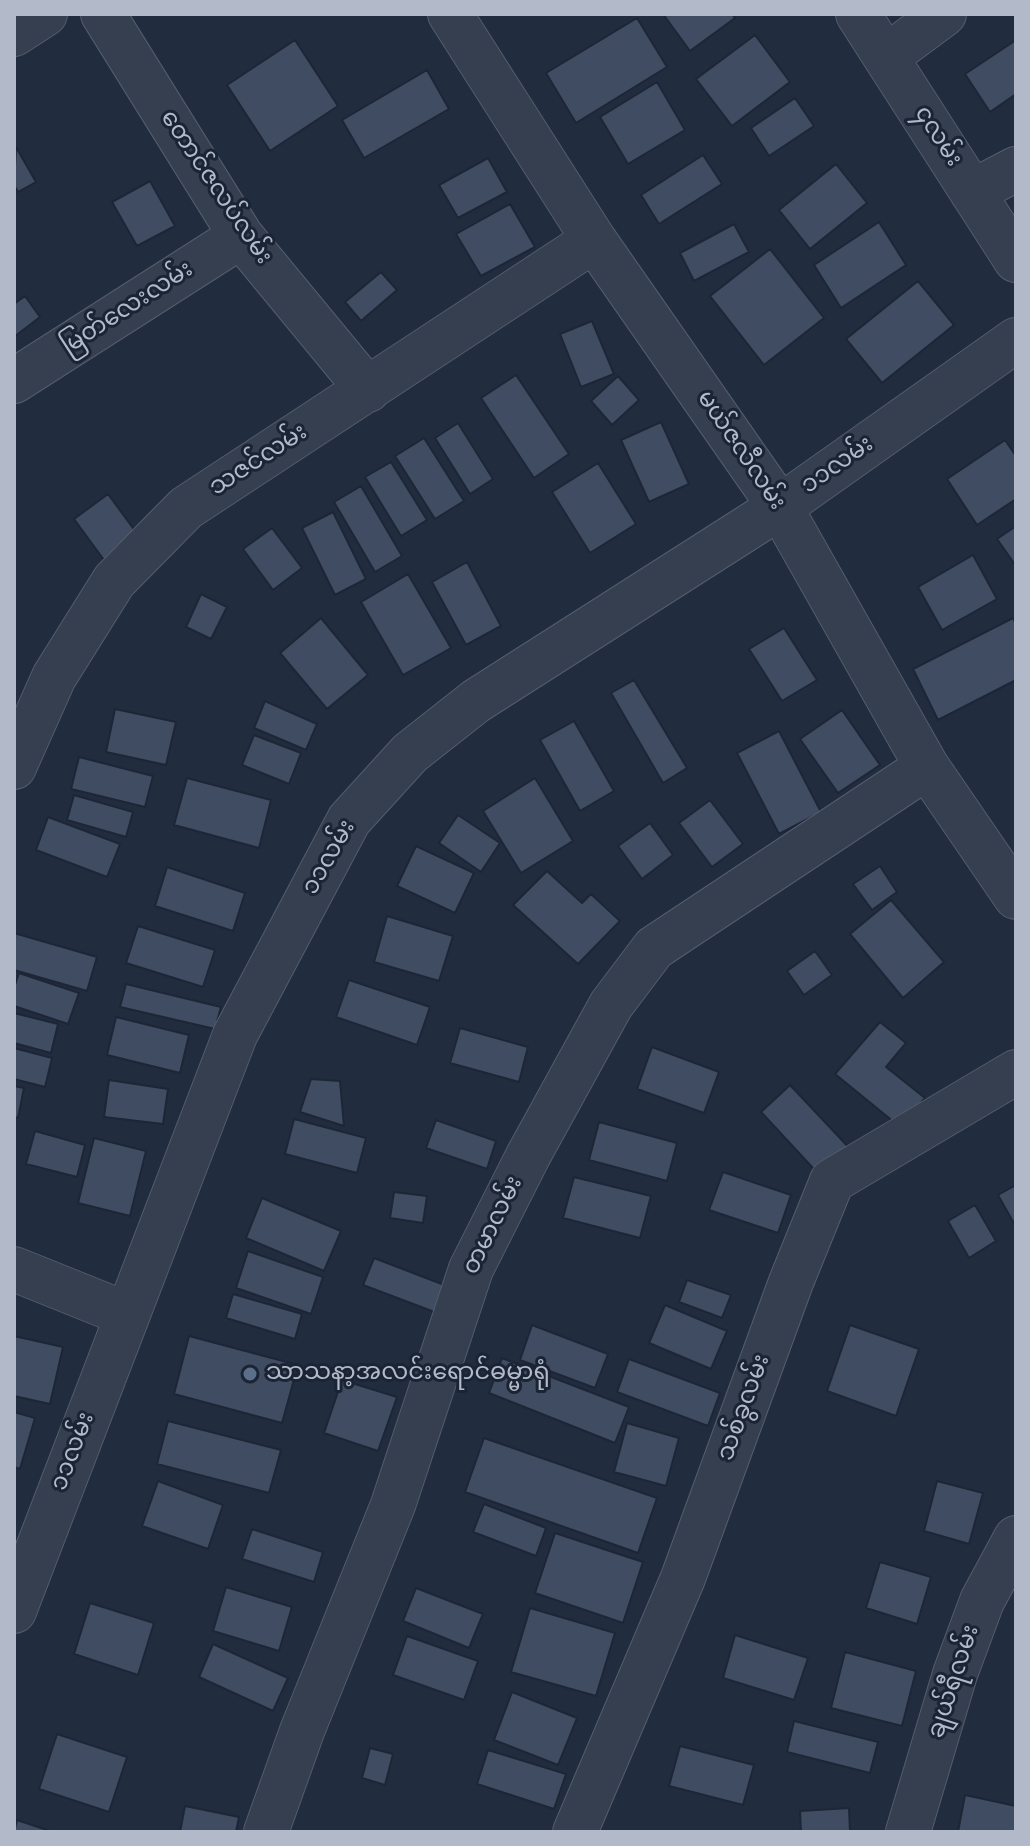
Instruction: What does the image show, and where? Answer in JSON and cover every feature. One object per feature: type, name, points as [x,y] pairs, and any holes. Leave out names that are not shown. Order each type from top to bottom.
[{"type":"street","points":[[14,34],[45,14]]},
{"type":"street","name":"တောင်ဇလပ်လမ်း","points":[[103,14],[241,236],[368,390]]},
{"type":"street","name":"မယ်ဇလီလမ်း","points":[[450,14],[594,240],[780,507],[927,767],[1016,897]]},
{"type":"street","name":"၄လမ်း","points":[[858,14],[1016,260]]},
{"type":"street","points":[[886,57],[944,14]]},
{"type":"street","points":[[972,192],[1016,169]]},
{"type":"street","name":"မြတ်လေးလမ်း","points":[[14,381],[241,236]]},
{"type":"street","name":"သဇင်လမ်း","points":[[14,767],[54,677],[114,581],[186,508],[594,240]]},
{"type":"street","name":"၁၁လမ်း","points":[[14,1611],[235,1035],[349,820],[410,753],[476,701],[780,507],[1016,340]]},
{"type":"street","name":"တမာလမ်း","points":[[266,1832],[302,1731],[393,1505],[471,1269],[528,1156],[611,1005],[654,948],[927,767]]},
{"type":"street","name":"သစ်ခွလမ်း","points":[[575,1832],[683,1578],[791,1282],[832,1181],[1016,1072]]},
{"type":"street","points":[[14,1269],[126,1314]]},
{"type":"street","name":"ချယ်ရီလမ်း","points":[[908,1832],[955,1674],[982,1601],[1016,1538]]},
{"type":"building","points":[[663,14],[732,14],[735,18],[690,51]]},
{"type":"building","points":[[637,18],[667,67],[576,123],[546,73]]},
{"type":"building","points":[[755,35],[790,82],[732,126],[696,79]]},
{"type":"building","points":[[295,40],[338,106],[270,151],[227,85]]},
{"type":"building","points":[[1016,40],[1016,94],[990,112],[965,74]]},
{"type":"building","points":[[427,70],[449,109],[364,158],[342,120]]},
{"type":"building","points":[[657,82],[685,130],[628,164],[600,117]]},
{"type":"building","points":[[795,98],[814,126],[769,156],[751,128]]},
{"type":"building","points":[[16,147],[36,182],[18,192],[14,185]]},
{"type":"building","points":[[703,155],[722,184],[659,224],[641,195]]},
{"type":"building","points":[[488,158],[507,192],[458,218],[439,185]]},
{"type":"building","points":[[836,164],[867,203],[810,249],[779,210]]},
{"type":"building","points":[[150,181],[175,226],[137,246],[112,202]]},
{"type":"building","points":[[510,204],[535,247],[481,276],[456,234]]},
{"type":"building","points":[[879,222],[906,265],[841,308],[814,265]]},
{"type":"building","points":[[734,224],[749,252],[694,281],[680,253]]},
{"type":"building","points":[[770,249],[824,318],[764,365],[710,296]]},
{"type":"building","points":[[381,272],[397,290],[361,321],[345,302]]},
{"type":"building","points":[[918,281],[954,325],[882,383],[846,339]]},
{"type":"building","points":[[25,296],[40,317],[14,337],[14,304]]},
{"type":"building","points":[[592,321],[614,374],[581,387],[560,334]]},
{"type":"building","points":[[516,375],[569,454],[534,478],[481,398]]},
{"type":"building","points":[[618,376],[639,400],[612,425],[591,401]]},
{"type":"building","points":[[661,422],[689,484],[649,502],[621,440]]},
{"type":"building","points":[[458,423],[493,479],[470,494],[435,438]]},
{"type":"building","points":[[424,438],[464,501],[435,519],[395,456]]},
{"type":"building","points":[[1005,440],[1016,456],[1016,499],[977,525],[947,479]]},
{"type":"building","points":[[391,462],[427,520],[401,536],[365,477]]},
{"type":"building","points":[[598,463],[636,524],[590,553],[552,492]]},
{"type":"building","points":[[361,486],[402,556],[375,572],[334,502]]},
{"type":"building","points":[[108,494],[138,535],[104,560],[74,519]]},
{"type":"building","points":[[333,512],[366,579],[335,595],[302,528]]},
{"type":"building","points":[[1016,526],[1016,566],[997,539]]},
{"type":"building","points":[[272,528],[302,568],[273,590],[243,549]]},
{"type":"building","points":[[973,555],[997,599],[942,630],[918,587]]},
{"type":"building","points":[[467,562],[501,626],[466,645],[432,582]]},
{"type":"building","points":[[408,574],[451,648],[403,675],[361,602]]},
{"type":"building","points":[[201,594],[227,607],[211,639],[186,627]]},
{"type":"building","points":[[321,618],[368,675],[327,709],[280,653]]},
{"type":"building","points":[[1013,618],[1016,624],[1016,680],[938,720],[913,669]]},
{"type":"building","points":[[784,628],[817,680],[782,701],[749,649]]},
{"type":"building","points":[[634,680],[687,768],[663,783],[611,693]]},
{"type":"building","points":[[265,701],[317,724],[306,750],[254,728]]},
{"type":"building","points":[[115,709],[176,722],[166,765],[106,752]]},
{"type":"building","points":[[842,710],[880,765],[838,793],[800,739]]},
{"type":"building","points":[[574,721],[614,791],[580,811],[540,740]]},
{"type":"building","points":[[779,731],[821,812],[779,834],[737,753]]},
{"type":"building","points":[[254,735],[301,753],[289,784],[242,765]]},
{"type":"building","points":[[79,757],[153,776],[145,807],[71,789]]},
{"type":"building","points":[[187,778],[271,800],[259,848],[174,825]]},
{"type":"building","points":[[535,778],[573,841],[521,873],[483,811]]},
{"type":"building","points":[[74,795],[133,812],[126,837],[67,820]]},
{"type":"building","points":[[710,800],[743,844],[712,867],[679,823]]},
{"type":"building","points":[[458,815],[500,843],[481,872],[439,843]]},
{"type":"building","points":[[48,817],[120,844],[107,877],[36,850]]},
{"type":"building","points":[[650,823],[673,855],[642,879],[618,846]]},
{"type":"building","points":[[416,846],[474,873],[455,913],[397,886]]},
{"type":"building","points":[[880,866],[897,892],[872,910],[853,884]]},
{"type":"building","points":[[167,867],[245,893],[233,931],[155,906]]},
{"type":"building","points":[[547,871],[582,903],[591,894],[620,921],[578,964],[513,905]]},
{"type":"building","points":[[891,900],[944,962],[903,998],[850,934]]},
{"type":"building","points":[[387,916],[453,936],[439,981],[374,962]]},
{"type":"building","points":[[138,926],[215,950],[203,987],[126,963]]},
{"type":"building","points":[[14,933],[97,957],[87,991],[14,970]]},
{"type":"building","points":[[815,951],[832,975],[804,995],[787,971]]},
{"type":"building","points":[[19,973],[79,993],[68,1024],[14,1006],[14,988]]},
{"type":"building","points":[[349,980],[430,1007],[417,1045],[336,1017]]},
{"type":"building","points":[[126,984],[221,1007],[215,1029],[120,1007]]},
{"type":"building","points":[[14,1013],[58,1024],[51,1053],[14,1043]]},
{"type":"building","points":[[116,1017],[189,1035],[180,1073],[107,1055]]},
{"type":"building","points":[[880,1022],[906,1043],[886,1067],[925,1098],[900,1127],[835,1074]]},
{"type":"building","points":[[460,1028],[528,1047],[519,1082],[450,1063]]},
{"type":"building","points":[[652,1047],[719,1072],[704,1113],[637,1089]]},
{"type":"building","points":[[14,1048],[52,1058],[45,1087],[14,1079]]},
{"type":"building","points":[[311,1079],[340,1081],[344,1126],[300,1112]]},
{"type":"building","points":[[109,1080],[168,1089],[163,1124],[104,1117]]},
{"type":"building","points":[[790,1085],[855,1154],[825,1181],[761,1112]]},
{"type":"building","points":[[14,1086],[24,1088],[18,1118],[14,1117]]},
{"type":"building","points":[[294,1119],[366,1138],[357,1173],[285,1154]]},
{"type":"building","points":[[436,1120],[496,1141],[487,1169],[426,1148]]},
{"type":"building","points":[[599,1122],[677,1143],[667,1181],[589,1160]]},
{"type":"building","points":[[35,1131],[85,1145],[77,1177],[26,1164]]},
{"type":"building","points":[[94,1138],[146,1151],[130,1216],[78,1203]]},
{"type":"building","points":[[723,1172],[791,1195],[778,1233],[709,1210]]},
{"type":"building","points":[[574,1177],[651,1196],[640,1238],[563,1218]]},
{"type":"building","points":[[1016,1185],[1016,1227],[998,1195]]},
{"type":"building","points":[[394,1192],[427,1196],[423,1223],[390,1218]]},
{"type":"building","points":[[262,1198],[341,1231],[324,1271],[246,1238]]},
{"type":"building","points":[[975,1205],[996,1241],[969,1258],[948,1221]]},
{"type":"building","points":[[248,1251],[323,1277],[311,1314],[236,1288]]},
{"type":"building","points":[[374,1258],[447,1286],[437,1313],[363,1285]]},
{"type":"building","points":[[687,1280],[731,1295],[722,1318],[679,1302]]},
{"type":"building","points":[[233,1294],[302,1314],[295,1339],[226,1318]]},
{"type":"building","points":[[665,1305],[727,1331],[711,1369],[649,1343]]},
{"type":"building","points":[[532,1325],[608,1354],[595,1388],[520,1360]]},
{"type":"building","points":[[850,1325],[919,1349],[896,1416],[827,1391]]},
{"type":"building","points":[[14,1336],[63,1347],[50,1404],[14,1396]]},
{"type":"building","points":[[189,1336],[298,1365],[282,1423],[174,1394]]},
{"type":"building","points":[[502,1358],[629,1407],[615,1443],[489,1393]]},
{"type":"building","points":[[629,1359],[720,1393],[708,1426],[617,1392]]},
{"type":"building","points":[[342,1380],[397,1397],[378,1451],[324,1433]]},
{"type":"building","points":[[14,1412],[35,1418],[20,1469],[14,1467]]},
{"type":"building","points":[[168,1421],[281,1450],[269,1493],[157,1464]]},
{"type":"building","points":[[627,1423],[679,1438],[666,1486],[614,1472]]},
{"type":"building","points":[[484,1438],[657,1498],[638,1553],[465,1492]]},
{"type":"building","points":[[158,1481],[223,1505],[208,1549],[142,1526]]},
{"type":"building","points":[[937,1481],[983,1493],[969,1544],[924,1531]]},
{"type":"building","points":[[484,1504],[546,1528],[536,1556],[473,1532]]},
{"type":"building","points":[[252,1529],[323,1552],[314,1582],[242,1559]]},
{"type":"building","points":[[555,1533],[643,1562],[623,1623],[535,1593]]},
{"type":"building","points":[[880,1562],[931,1577],[917,1624],[866,1608]]},
{"type":"building","points":[[226,1587],[292,1607],[279,1651],[213,1631]]},
{"type":"building","points":[[416,1588],[483,1614],[469,1648],[403,1621]]},
{"type":"building","points":[[90,1603],[154,1623],[138,1675],[74,1654]]},
{"type":"building","points":[[530,1608],[615,1633],[596,1696],[511,1672]]},
{"type":"building","points":[[735,1635],[808,1658],[794,1700],[723,1678]]},
{"type":"building","points":[[407,1636],[478,1661],[464,1700],[393,1675]]},
{"type":"building","points":[[213,1644],[288,1678],[273,1711],[199,1677]]},
{"type":"building","points":[[845,1652],[916,1671],[902,1726],[831,1708]]},
{"type":"building","points":[[512,1692],[577,1718],[558,1765],[494,1740]]},
{"type":"building","points":[[794,1721],[878,1742],[870,1773],[787,1752]]},
{"type":"building","points":[[57,1734],[127,1757],[109,1812],[39,1789]]},
{"type":"building","points":[[680,1746],[754,1765],[743,1805],[669,1786]]},
{"type":"building","points":[[370,1748],[393,1754],[385,1785],[362,1778]]},
{"type":"building","points":[[488,1750],[566,1774],[554,1809],[477,1784]]},
{"type":"building","points":[[965,1795],[1016,1806],[1016,1832],[958,1832]]},
{"type":"building","points":[[185,1806],[239,1817],[236,1832],[180,1832]]},
{"type":"building","points":[[849,1808],[850,1832],[801,1832],[800,1811]]},
{"type":"building","points":[[17,1820],[53,1832],[14,1832]]},
{"type":"place","name":"သာသနာ့အလင်းရောင်ဓမ္မာရုံ","points":[[250,1374]]}]
